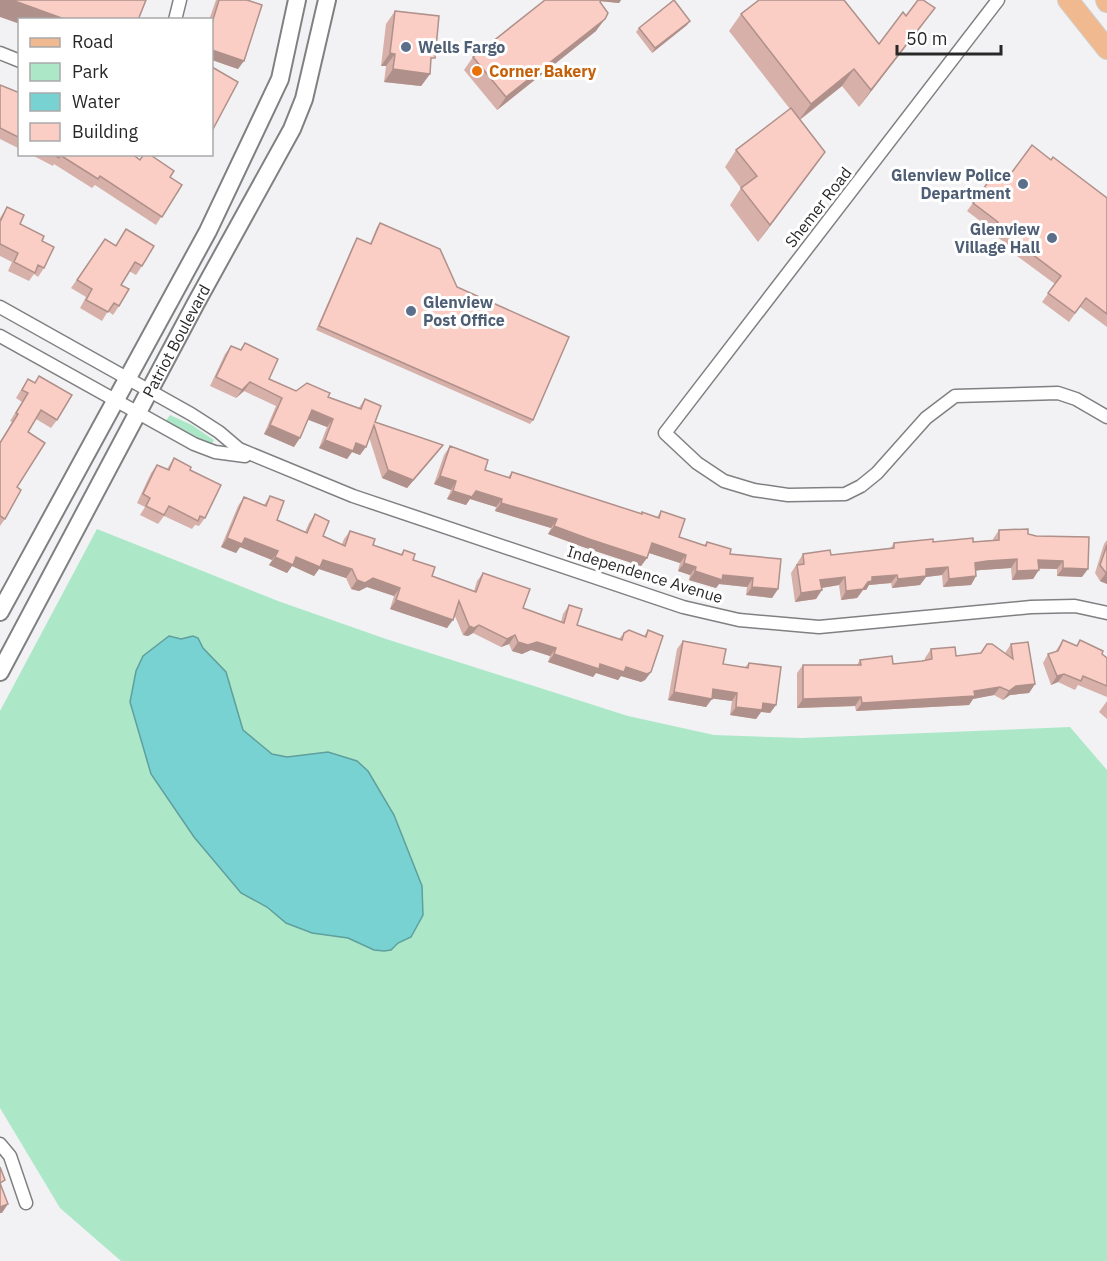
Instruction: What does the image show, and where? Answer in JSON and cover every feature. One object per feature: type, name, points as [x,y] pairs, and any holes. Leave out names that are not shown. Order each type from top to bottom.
[{"type":"main road","name":"Patriot Boulevard","points":[[0,612],[189,268],[280,79],[297,0]]},
{"type":"main road","name":"Patriot Boulevard","points":[[0,672],[292,129],[304,99],[327,0]]},
{"type":"main road","points":[[1068,0],[1107,49]]},
{"type":"street","points":[[176,18],[180,0]]},
{"type":"street","name":"Shemer Road","points":[[998,0],[665,433],[697,463],[724,481],[754,490],[788,495],[845,494],[861,486],[877,473],[926,418],[955,396],[1058,393],[1076,399],[1107,417]]},
{"type":"street","points":[[0,53],[18,60]]},
{"type":"street","name":"Independence Avenue","points":[[0,307],[208,424],[238,448],[353,496],[683,607],[739,620],[819,627],[1031,607],[1075,606],[1107,613]]},
{"type":"street","name":"Independence Avenue","points":[[0,336],[116,399],[172,433],[206,449],[261,458]]},
{"type":"street","points":[[0,1144],[10,1156],[26,1203]]},
{"type":"green space","points":[[170,415],[192,425],[214,440],[210,447],[165,422]]},
{"type":"green space","points":[[97,529],[278,601],[386,639],[628,716],[714,735],[802,738],[1070,727],[1107,770],[1107,1261],[121,1261],[60,1208],[0,1108],[0,711]]},
{"type":"water","points":[[169,636],[181,639],[193,636],[198,638],[203,648],[226,672],[243,730],[272,754],[287,757],[328,752],[357,761],[368,771],[394,815],[422,886],[423,915],[411,937],[398,943],[391,950],[374,950],[348,938],[312,933],[286,923],[267,907],[241,893],[194,837],[151,774],[130,702],[136,671],[143,656]]},
{"type":"building","points":[[12,0],[146,0],[139,18],[62,18]]},
{"type":"building","points":[[219,0],[247,0],[262,5],[244,61],[213,50],[213,20]]},
{"type":"building","points":[[545,0],[601,0],[600,2],[608,13],[605,19],[506,97],[473,57]]},
{"type":"building","points":[[674,0],[690,21],[655,48],[639,28]]},
{"type":"building","points":[[759,0],[844,0],[879,44],[903,12],[906,16],[918,0],[923,0],[935,8],[871,90],[854,69],[811,104],[741,14]]},
{"type":"building","name":"Wells Fargo","points":[[395,11],[439,16],[435,58],[431,58],[430,74],[393,69],[395,54],[390,53]]},
{"type":"building","points":[[213,68],[238,82],[213,129]]},
{"type":"building","points":[[0,85],[18,92],[18,137],[0,128]]},
{"type":"building","points":[[791,108],[825,152],[770,225],[741,188],[757,176],[736,150]]},
{"type":"building","name":"Glenview Village Hall","points":[[1032,145],[1051,160],[1053,157],[1107,198],[1107,314],[1086,298],[1075,313],[1048,293],[1061,276],[1008,236],[1010,234],[996,224],[998,222],[973,203],[996,171],[1007,179]]},
{"type":"building","points":[[62,156],[135,156],[140,160],[143,156],[152,156],[174,171],[170,177],[182,185],[162,217],[100,176],[98,179]]},
{"type":"building","points":[[7,207],[24,215],[20,224],[44,236],[42,241],[54,247],[44,268],[38,265],[35,273],[14,262],[18,253],[0,244],[0,220]]},
{"type":"building","name":"Glenview Post Office","points":[[380,223],[440,249],[457,287],[569,337],[533,420],[319,326],[357,238],[371,244]]},
{"type":"building","points":[[126,229],[154,246],[142,266],[135,262],[121,285],[129,289],[119,306],[114,303],[108,312],[86,300],[92,289],[77,280],[105,239],[116,246]]},
{"type":"building","points":[[245,343],[278,359],[269,379],[296,391],[307,383],[330,393],[328,397],[361,409],[365,399],[381,406],[375,422],[443,445],[413,480],[388,470],[374,425],[366,447],[356,443],[353,451],[325,440],[333,419],[312,410],[300,438],[270,425],[282,398],[250,382],[242,390],[216,377],[231,346],[241,350]]},
{"type":"building","points":[[39,376],[72,395],[57,420],[41,410],[28,432],[45,443],[17,487],[21,490],[5,519],[0,516],[0,443],[28,393],[22,390],[28,379],[35,383]]},
{"type":"building","points":[[450,446],[488,460],[485,470],[510,478],[512,472],[642,514],[642,512],[659,518],[661,511],[685,519],[679,537],[706,546],[707,542],[731,549],[730,554],[781,559],[778,589],[752,587],[753,578],[723,575],[722,580],[695,571],[696,567],[684,563],[686,555],[652,543],[647,558],[554,526],[557,519],[501,503],[502,499],[476,491],[472,497],[453,491],[456,481],[440,476]]},
{"type":"building","points":[[174,458],[191,467],[190,470],[221,485],[205,518],[200,516],[198,521],[169,506],[164,515],[146,506],[150,498],[143,494],[157,465],[169,470]]},
{"type":"building","points":[[270,496],[284,501],[277,520],[307,533],[315,514],[329,521],[323,536],[345,546],[350,531],[375,539],[373,545],[402,555],[404,550],[415,554],[413,560],[435,567],[432,576],[476,592],[483,573],[530,589],[523,608],[564,623],[569,605],[582,609],[577,625],[622,640],[624,633],[629,630],[646,637],[648,630],[663,636],[651,672],[647,674],[626,667],[624,672],[600,664],[599,669],[554,654],[556,648],[537,642],[528,645],[518,642],[515,635],[507,639],[479,625],[474,628],[469,626],[459,601],[453,620],[396,600],[400,588],[373,578],[365,583],[357,580],[352,569],[323,560],[320,567],[296,557],[293,565],[275,557],[278,551],[245,538],[242,544],[227,538],[244,497],[266,506]]},
{"type":"building","points":[[1028,529],[1028,534],[1036,536],[1089,537],[1088,569],[1063,568],[1063,561],[1038,560],[1039,570],[1017,571],[1017,559],[987,561],[975,563],[976,576],[949,579],[948,567],[926,569],[926,576],[898,579],[897,575],[872,577],[872,581],[868,582],[863,589],[846,591],[845,577],[820,580],[822,590],[801,593],[797,565],[804,564],[803,554],[830,550],[831,555],[894,548],[894,543],[933,539],[933,542],[973,538],[973,542],[999,540],[999,530]]},
{"type":"building","points":[[1107,545],[1107,573],[1106,573],[1100,565]]},
{"type":"building","points":[[1063,640],[1077,646],[1080,640],[1103,651],[1102,654],[1107,658],[1107,686],[1083,676],[1081,681],[1064,674],[1057,676],[1048,654],[1058,651]]},
{"type":"building","points":[[683,641],[726,649],[723,664],[748,668],[749,663],[781,667],[776,705],[763,703],[762,710],[736,707],[737,693],[713,689],[712,699],[674,692]]},
{"type":"building","points":[[1028,642],[1035,684],[1016,686],[1009,691],[1000,687],[974,691],[975,696],[862,703],[861,697],[803,699],[803,665],[861,665],[860,660],[892,656],[893,664],[922,661],[932,659],[931,649],[955,647],[956,656],[981,653],[987,644],[992,644],[1013,659],[1011,644]]},
{"type":"building","points":[[0,1167],[5,1180],[0,1183]]},
{"type":"building","points":[[0,1183],[8,1204],[0,1207]]},
{"type":"place","name":"Wells Fargo","points":[[406,47]]},
{"type":"place","name":"Corner Bakery","points":[[477,71]]},
{"type":"place","name":"Glenview Police Department","points":[[1023,184]]},
{"type":"place","name":"Glenview Village Hall","points":[[1052,238]]},
{"type":"place","name":"Glenview Post Office","points":[[411,311]]}]
